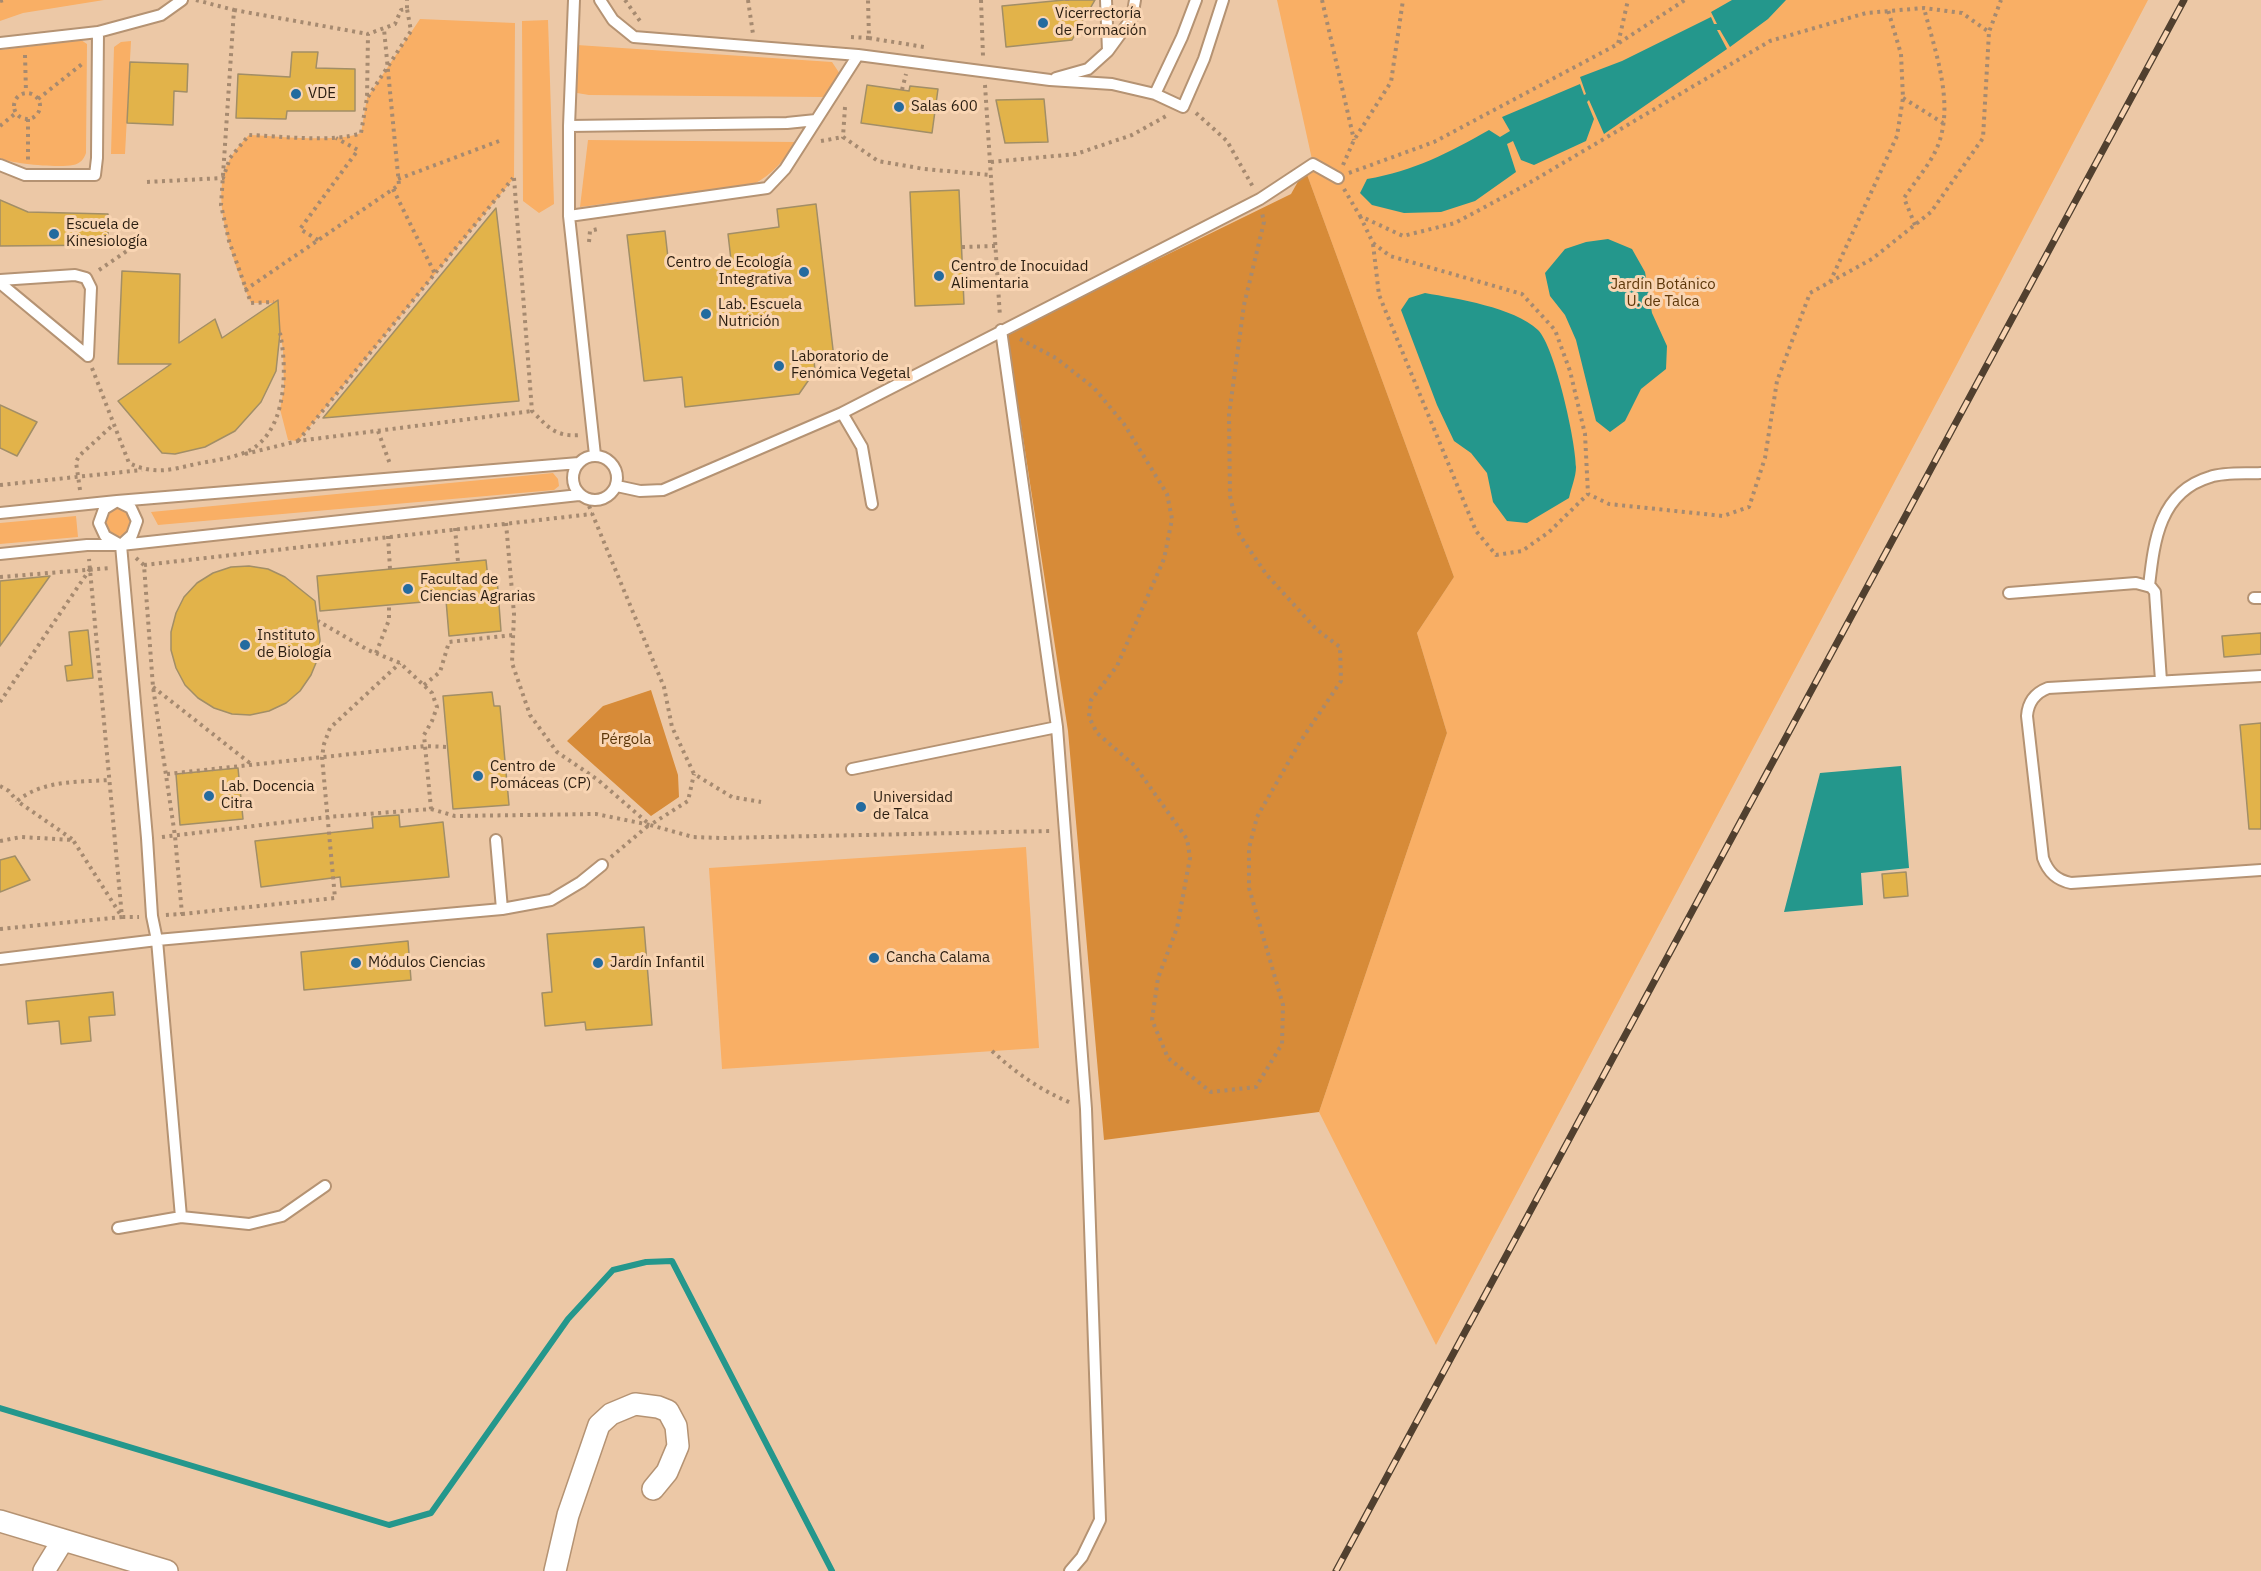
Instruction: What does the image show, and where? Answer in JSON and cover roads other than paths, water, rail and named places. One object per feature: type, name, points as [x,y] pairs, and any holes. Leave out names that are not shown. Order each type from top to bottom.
[{"type":"street","points":[[555,1571],[568,1515],[599,1425],[611,1414],[635,1404],[658,1407],[668,1411],[676,1426],[678,1446],[667,1472],[653,1489]]},
{"type":"street","points":[[0,1521],[161,1570]]},
{"type":"street","points":[[44,1571],[63,1539]]},
{"type":"lane","points":[[0,43],[98,32],[161,15],[182,0]]},
{"type":"lane","points":[[574,0],[569,126],[569,216],[595,456]]},
{"type":"lane","points":[[600,0],[613,20],[634,38],[858,55],[1050,80],[1112,84],[1155,94],[1183,106],[1204,59],[1223,0]]},
{"type":"lane","points":[[1106,0],[1108,51]]},
{"type":"lane","points":[[1050,80],[1088,69],[1108,51],[1132,18],[1135,0]]},
{"type":"lane","points":[[1155,94],[1182,37],[1196,0]]},
{"type":"lane","points":[[0,165],[25,175],[95,175],[98,32]]},
{"type":"lane","points":[[569,216],[768,188],[785,169],[858,55]]},
{"type":"lane","points":[[569,126],[776,123],[816,120]]},
{"type":"lane","points":[[617,486],[640,491],[663,490],[842,413],[1260,199],[1313,164],[1338,178]]},
{"type":"lane","points":[[75,275],[86,278],[91,288],[87,356],[0,281],[75,275]]},
{"type":"lane","points":[[1001,330],[1057,727],[1086,1109],[1100,1520],[1082,1557],[1070,1571]]},
{"type":"lane","points":[[842,413],[862,447],[872,504]]},
{"type":"lane","points":[[0,513],[579,462],[595,456],[604,457],[611,462],[618,478],[617,486],[612,494],[595,501],[583,497],[121,545],[87,545],[0,554]]},
{"type":"lane","points":[[579,462],[574,470],[573,479],[574,487],[583,497]]},
{"type":"lane","points":[[2149,586],[2154,543],[2160,525],[2171,505],[2186,488],[2212,476],[2261,473]]},
{"type":"lane","points":[[117,501],[131,508],[137,521],[132,535],[121,545]]},
{"type":"lane","points":[[117,501],[104,509],[99,523],[105,536],[121,545]]},
{"type":"lane","points":[[121,545],[152,916],[157,940],[181,1217]]},
{"type":"lane","points":[[2008,593],[2136,583],[2149,586],[2155,592],[2161,681]]},
{"type":"lane","points":[[2261,675],[2048,688],[2042,690],[2031,701],[2027,716],[2043,858],[2046,866],[2057,878],[2071,883],[2261,870]]},
{"type":"lane","points":[[852,769],[1057,727]]},
{"type":"lane","points":[[496,840],[502,909]]},
{"type":"lane","points":[[0,958],[157,940],[502,909],[551,900],[581,882],[602,865]]},
{"type":"lane","points":[[118,1228],[181,1217],[249,1224],[282,1216],[325,1186]]},
{"type":"water","points":[[1732,0],[1786,0],[1768,19],[1730,47],[1720,30],[1717,30],[1727,49],[1604,134],[1589,100],[1587,102],[1594,119],[1586,141],[1534,165],[1521,160],[1513,141],[1507,144],[1516,172],[1475,201],[1441,212],[1404,213],[1372,205],[1360,193],[1367,179],[1384,176],[1430,160],[1489,130],[1500,137],[1510,131],[1502,117],[1580,84],[1584,95],[1586,94],[1580,77],[1622,61],[1711,17],[1714,24],[1717,24],[1711,12]]},
{"type":"water","points":[[1608,239],[1632,249],[1645,272],[1652,313],[1667,346],[1666,369],[1641,389],[1625,421],[1610,432],[1596,421],[1576,340],[1565,315],[1550,296],[1545,273],[1565,249],[1586,242]]},
{"type":"water","points":[[1425,293],[1484,305],[1514,315],[1538,330],[1545,340],[1563,396],[1572,437],[1576,471],[1569,498],[1527,523],[1507,521],[1493,502],[1487,473],[1471,453],[1454,441],[1437,405],[1401,310],[1409,298]]},
{"type":"water","points":[[1901,766],[1909,868],[1861,873],[1863,905],[1784,912],[1820,773]]},
{"type":"waterway","points":[[0,1408],[389,1525],[431,1513],[568,1319],[613,1270],[646,1262],[672,1261],[832,1571]]},
{"type":"railway","points":[[1336,1571],[2184,0]]},
{"type":"place","name":"Vicerrectoría de Formación","points":[[1043,23]]},
{"type":"place","name":"VDE","points":[[296,94]]},
{"type":"place","name":"Salas 600","points":[[899,107]]},
{"type":"place","name":"Escuela de Kinesiología","points":[[54,234]]},
{"type":"place","name":"Centro de Ecología Integrativa","points":[[804,272]]},
{"type":"place","name":"Centro de Inocuidad Alimentaria","points":[[939,276]]},
{"type":"place","name":"Lab. Escuela Nutrición","points":[[706,314]]},
{"type":"place","name":"Laboratorio de Fenómica Vegetal","points":[[779,366]]},
{"type":"place","name":"Facultad de Ciencias Agrarias","points":[[408,589]]},
{"type":"place","name":"Instituto de Biología","points":[[245,645]]},
{"type":"place","name":"Centro de Pomáceas (CP)","points":[[478,776]]},
{"type":"place","name":"Lab. Docencia Citra","points":[[209,796]]},
{"type":"place","name":"Universidad de Talca","points":[[861,807]]},
{"type":"place","name":"Cancha Calama","points":[[874,958]]},
{"type":"place","name":"Módulos Ciencias","points":[[356,963]]},
{"type":"place","name":"Jardín Infantil","points":[[598,963]]},
{"type":"park label","name":"Jardin Botánico U. de Talca","points":[[1663,294]]},
{"type":"park label","name":"Pérgola","points":[[626,740]]}]
